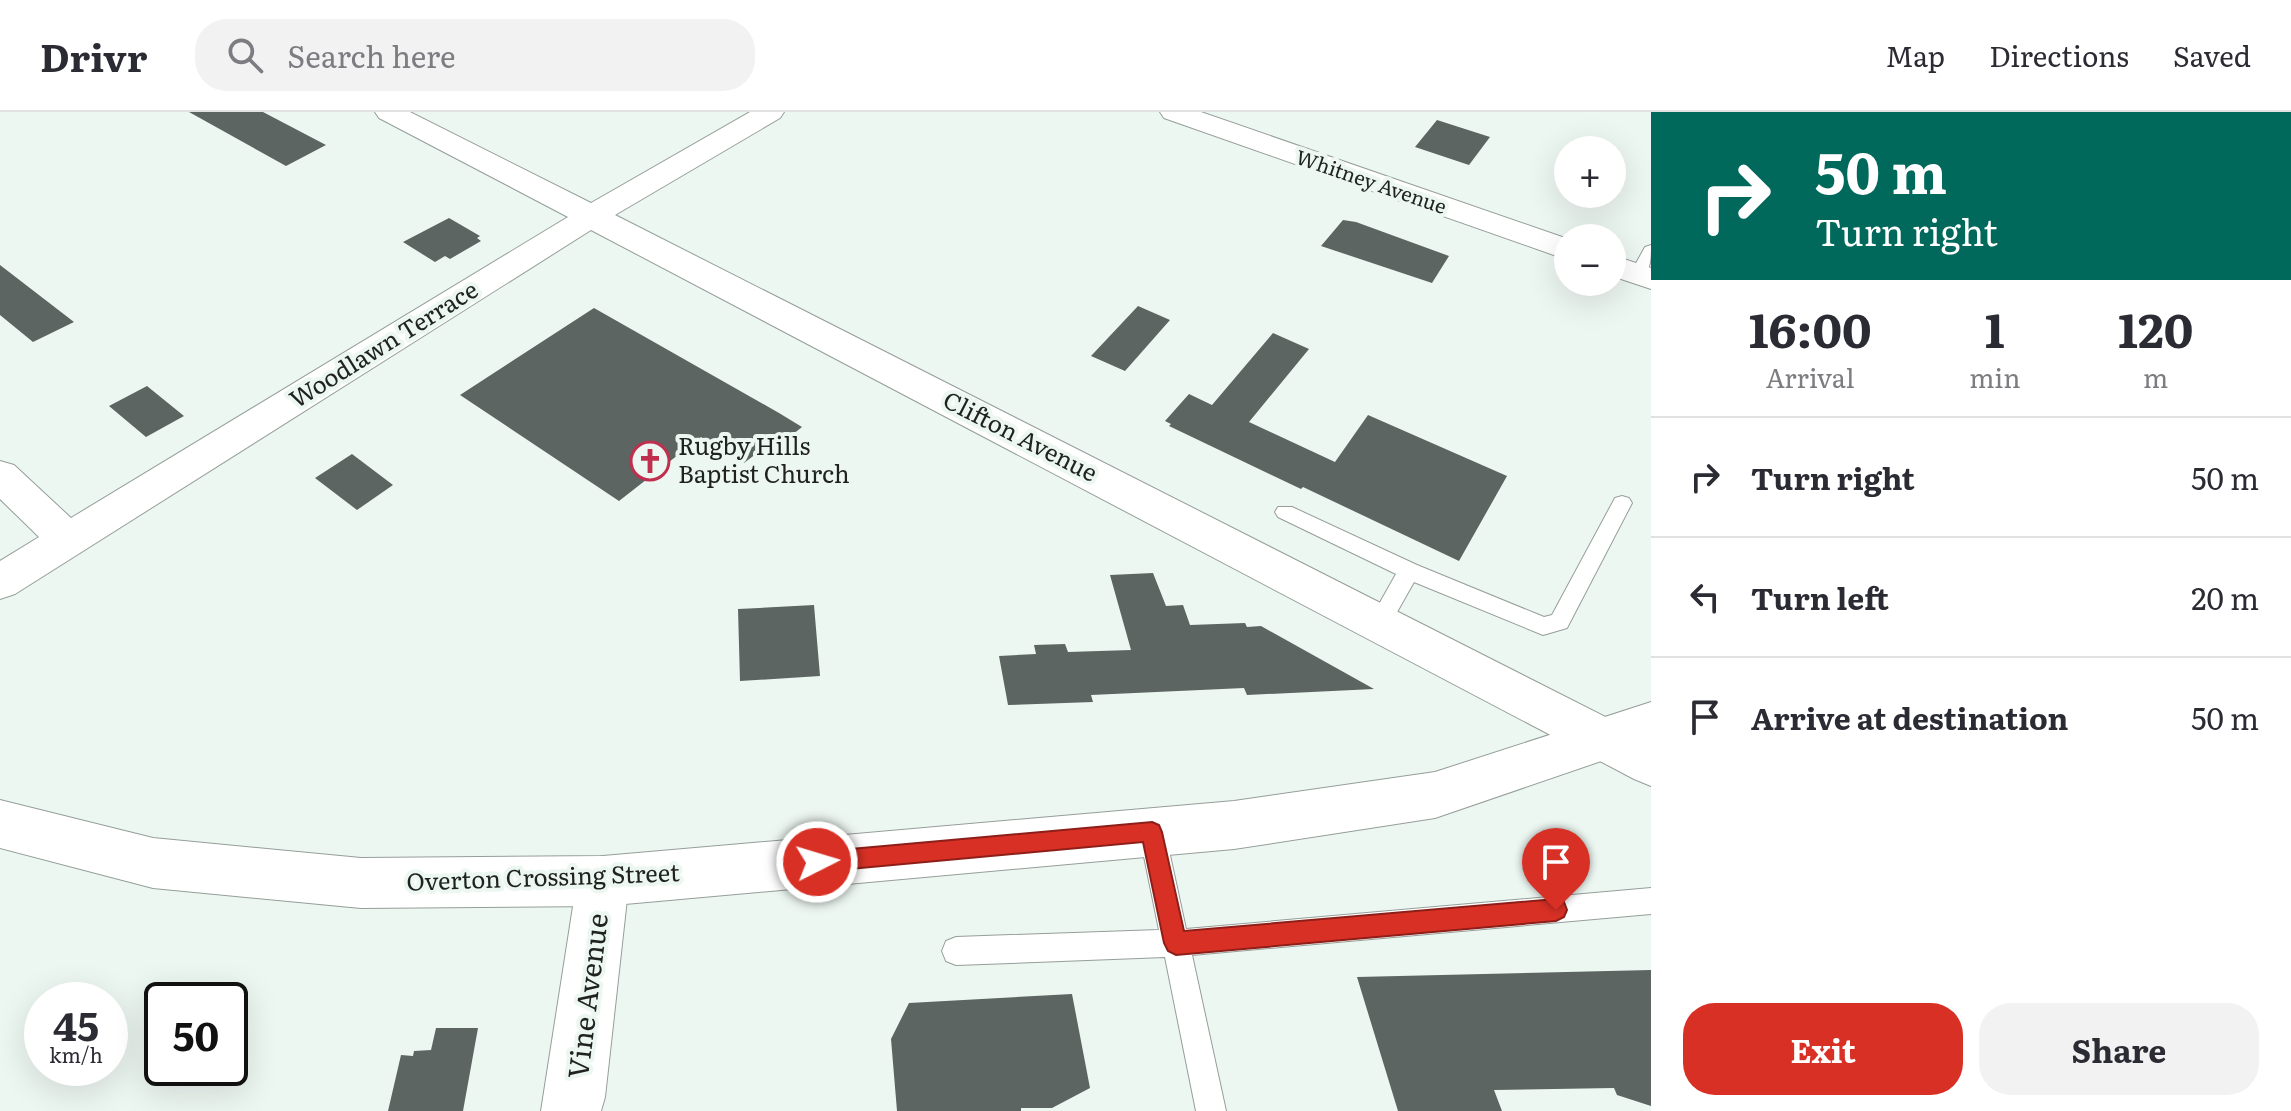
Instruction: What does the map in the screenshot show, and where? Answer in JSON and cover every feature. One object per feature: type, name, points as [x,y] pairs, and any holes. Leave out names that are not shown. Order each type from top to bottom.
[{"type":"street","name":"Clifton Avenue","points":[[389,112],[1651,764]]},
{"type":"street","name":"Woodlawn Terrace","points":[[0,582],[590,217],[770,112]]},
{"type":"street","name":"Whitney Avenue","points":[[1174,112],[1554,245]]},
{"type":"street","points":[[0,475],[68,540]]},
{"type":"street","name":"Overton Crossing Street","points":[[0,824],[153,863],[361,883],[603,881],[1234,825],[1435,795],[1651,723]]},
{"type":"street","name":"Vine Avenue","points":[[571,1111],[603,881]]},
{"type":"lane","points":[[1285,512],[1409,571],[1543,626],[1559,622],[1622,503]]},
{"type":"lane","points":[[1380,622],[1409,571]]},
{"type":"lane","points":[[1152,832],[1211,1111]]},
{"type":"lane","points":[[956,951],[1176,943],[1651,901]]},
{"type":"building","points":[[189,112],[263,112],[326,145],[286,166]]},
{"type":"building","points":[[1437,120],[1490,137],[1469,165],[1415,147]]},
{"type":"building","points":[[449,218],[480,236],[477,238],[481,241],[450,259],[445,256],[435,262],[403,242]]},
{"type":"building","points":[[1343,220],[1449,256],[1432,283],[1321,246]]},
{"type":"building","points":[[0,265],[74,322],[33,342],[0,315]]},
{"type":"building","points":[[1138,306],[1170,320],[1125,371],[1091,356]]},
{"type":"building","points":[[594,308],[802,427],[772,451],[765,447],[744,463],[701,437],[619,501],[460,395]]},
{"type":"building","points":[[1273,333],[1309,349],[1249,422],[1335,462],[1368,415],[1507,476],[1459,561],[1169,426],[1171,424],[1165,421],[1189,394],[1212,405]]},
{"type":"building","points":[[147,386],[184,416],[146,437],[109,406]]},
{"type":"building","points":[[352,454],[393,485],[357,510],[315,478]]},
{"type":"building","points":[[1153,573],[1166,606],[1183,605],[1190,625],[1245,623],[1247,627],[1261,626],[1374,689],[1247,695],[1244,688],[1091,695],[1093,702],[1008,705],[999,656],[1036,654],[1034,645],[1065,644],[1068,652],[1131,650],[1110,575]]},
{"type":"building","points":[[814,605],[820,676],[740,681],[738,609]]},
{"type":"building","points":[[1651,970],[1651,1106],[1617,1095],[1614,1088],[1494,1090],[1502,1111],[1398,1111],[1357,977]]},
{"type":"building","points":[[1072,994],[1090,1088],[1052,1108],[897,1111],[891,1039],[909,1003]]},
{"type":"building","points":[[436,1028],[478,1028],[463,1111],[388,1111],[401,1055],[413,1056],[414,1051],[431,1050]]},
{"type":"place","name":"Rugby Hills Baptist Church","points":[[650,461]]},
{"type":"route","points":[[817,862],[1152,832],[1176,943],[1556,910]]}]
